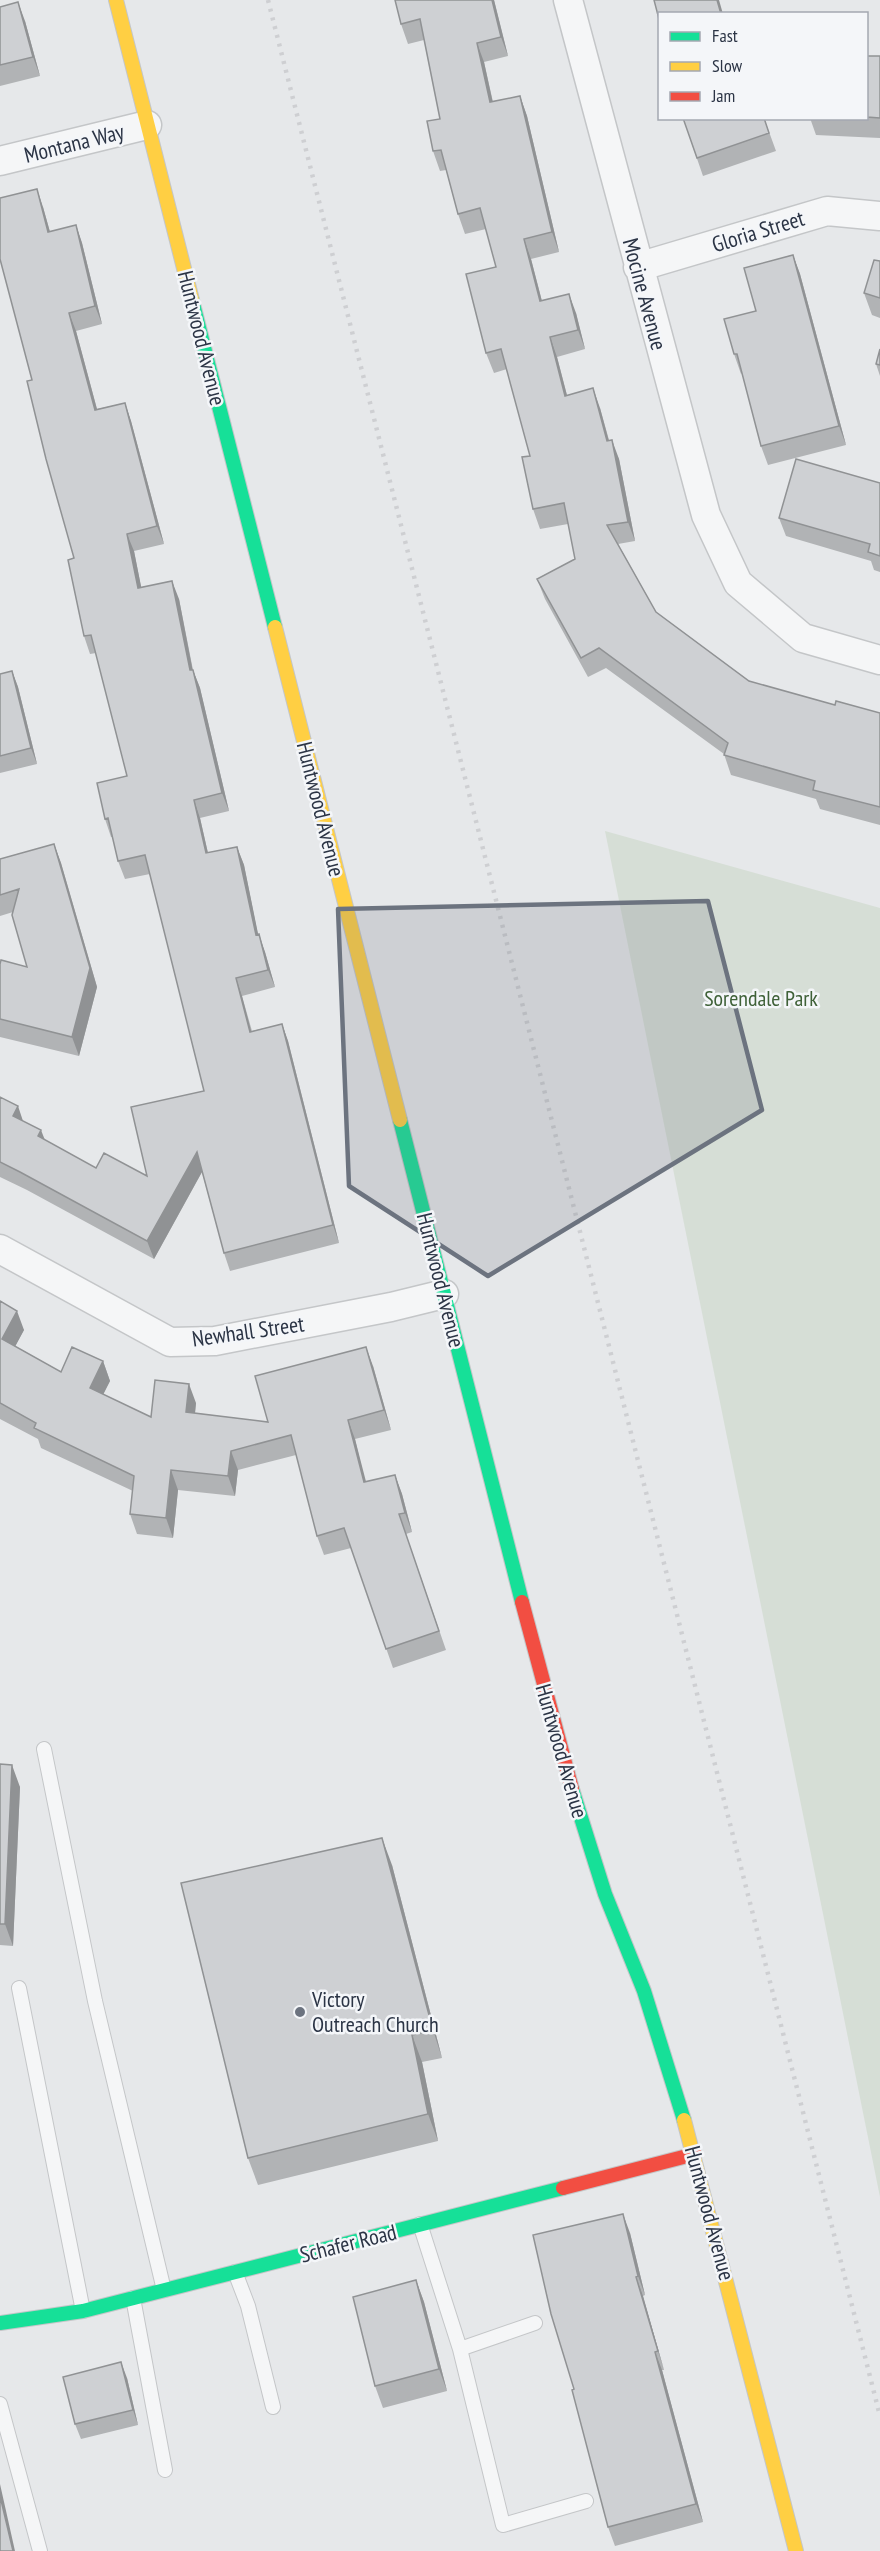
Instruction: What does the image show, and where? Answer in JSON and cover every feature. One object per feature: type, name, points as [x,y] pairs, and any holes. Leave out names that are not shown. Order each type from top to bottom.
[{"type":"street","name":"Huntwood Avenue","points":[[116,0],[547,1701],[605,1894],[644,1991],[695,2154],[796,2551]]},
{"type":"street","name":"Mocine Avenue","points":[[568,0],[706,515],[738,583],[803,638],[880,660]]},
{"type":"street","name":"Montana Way","points":[[0,161],[147,125]]},
{"type":"street","name":"Gloria Street","points":[[638,267],[827,211],[880,216]]},
{"type":"street","name":"Newhall Street","points":[[0,1249],[170,1341],[215,1341],[391,1307],[444,1294]]},
{"type":"street","name":"Schafer Road","points":[[0,2323],[83,2311],[695,2154]]},
{"type":"lane","points":[[44,1749],[95,2001],[164,2290]]},
{"type":"lane","points":[[20,1988],[83,2311]]},
{"type":"lane","points":[[420,2224],[460,2349],[503,2525],[586,2501]]},
{"type":"lane","points":[[235,2272],[248,2306],[273,2407]]},
{"type":"lane","points":[[133,2298],[165,2470]]},
{"type":"lane","points":[[460,2349],[535,2323]]},
{"type":"lane","points":[[0,2404],[40,2551]]},
{"type":"highlighted area","points":[[708,901],[762,1110],[488,1276],[349,1186],[338,909]]},
{"type":"green space","name":"Sorendale Park","points":[[605,831],[880,908],[880,2197]]},
{"type":"building","points":[[395,0],[492,0],[501,37],[477,43],[490,102],[520,96],[552,232],[524,239],[540,301],[569,294],[578,330],[550,337],[565,396],[593,388],[607,441],[612,440],[628,522],[607,525],[656,612],[749,681],[835,705],[836,701],[880,713],[880,807],[813,790],[815,781],[724,755],[728,743],[599,648],[581,658],[537,579],[575,559],[564,503],[533,509],[522,457],[530,456],[501,349],[486,353],[466,274],[496,267],[480,208],[458,214],[441,150],[433,151],[427,121],[440,119],[420,19],[401,24]]},
{"type":"building","points":[[654,0],[717,0],[720,12],[658,12],[658,15]]},
{"type":"building","points":[[18,2],[33,57],[0,65],[0,7]]},
{"type":"building","points":[[868,56],[880,56],[880,118],[868,117]]},
{"type":"building","points":[[684,120],[765,120],[769,133],[697,158]]},
{"type":"building","points":[[37,189],[48,232],[76,225],[95,306],[69,313],[95,410],[125,403],[157,526],[127,534],[138,588],[172,581],[190,670],[193,670],[222,793],[194,800],[206,853],[237,847],[256,935],[259,934],[268,970],[236,978],[250,1032],[282,1024],[333,1225],[224,1253],[197,1152],[147,1241],[0,1162],[0,1097],[18,1106],[13,1116],[41,1130],[38,1136],[96,1168],[104,1153],[147,1176],[131,1107],[204,1091],[145,855],[118,861],[97,783],[127,776],[91,635],[84,636],[68,560],[74,558],[46,459],[27,381],[32,380],[0,259],[0,198]]},
{"type":"building","points":[[793,255],[839,426],[761,446],[737,354],[734,354],[724,319],[756,311],[744,268]]},
{"type":"building","points":[[874,260],[880,261],[880,298],[864,293]]},
{"type":"building","points":[[880,349],[880,365],[876,364]]},
{"type":"building","points":[[796,459],[880,483],[880,556],[868,552],[870,544],[779,518]]},
{"type":"building","points":[[12,671],[31,748],[0,756],[0,674]]},
{"type":"building","points":[[54,844],[90,968],[72,1037],[0,1019],[1,960],[27,967],[12,915],[19,889],[0,895],[0,859]]},
{"type":"building","points":[[0,1301],[17,1311],[2,1339],[61,1372],[72,1347],[103,1361],[90,1388],[151,1417],[155,1380],[189,1384],[186,1412],[268,1422],[255,1376],[366,1347],[384,1410],[348,1420],[364,1482],[395,1475],[405,1513],[399,1514],[439,1631],[386,1649],[344,1528],[317,1536],[291,1435],[231,1451],[228,1476],[171,1470],[166,1518],[130,1514],[134,1476],[34,1428],[36,1423],[0,1403]]},
{"type":"building","points":[[0,1764],[12,1765],[5,1924],[0,1924]]},
{"type":"building","points":[[382,1838],[433,2030],[412,2035],[428,2114],[248,2158],[181,1883]]},
{"type":"building","points":[[623,2214],[638,2276],[636,2277],[658,2351],[655,2352],[696,2504],[608,2527],[572,2390],[574,2389],[551,2314],[533,2235]]},
{"type":"building","points":[[416,2280],[439,2369],[375,2386],[353,2297]]},
{"type":"building","points":[[121,2362],[133,2410],[75,2424],[63,2377]]},
{"type":"building","points":[[0,2496],[13,2551],[0,2551]]},
{"type":"railway","points":[[268,0],[880,2416]]},
{"type":"traffic: fast","points":[[192,300],[275,627]]},
{"type":"traffic: fast","points":[[400,1120],[522,1602]]},
{"type":"traffic: fast","points":[[572,1789],[605,1894],[644,1991],[684,2120]]},
{"type":"traffic: fast","points":[[0,2323],[83,2311],[563,2188]]},
{"type":"traffic: slow","points":[[116,0],[192,300]]},
{"type":"traffic: slow","points":[[275,627],[400,1120]]},
{"type":"traffic: slow","points":[[684,2120],[796,2551]]},
{"type":"traffic: jam","points":[[522,1602],[572,1789]]},
{"type":"traffic: jam","points":[[563,2188],[695,2154]]},
{"type":"place","name":"Victory Outreach Church","points":[[300,2012]]}]
